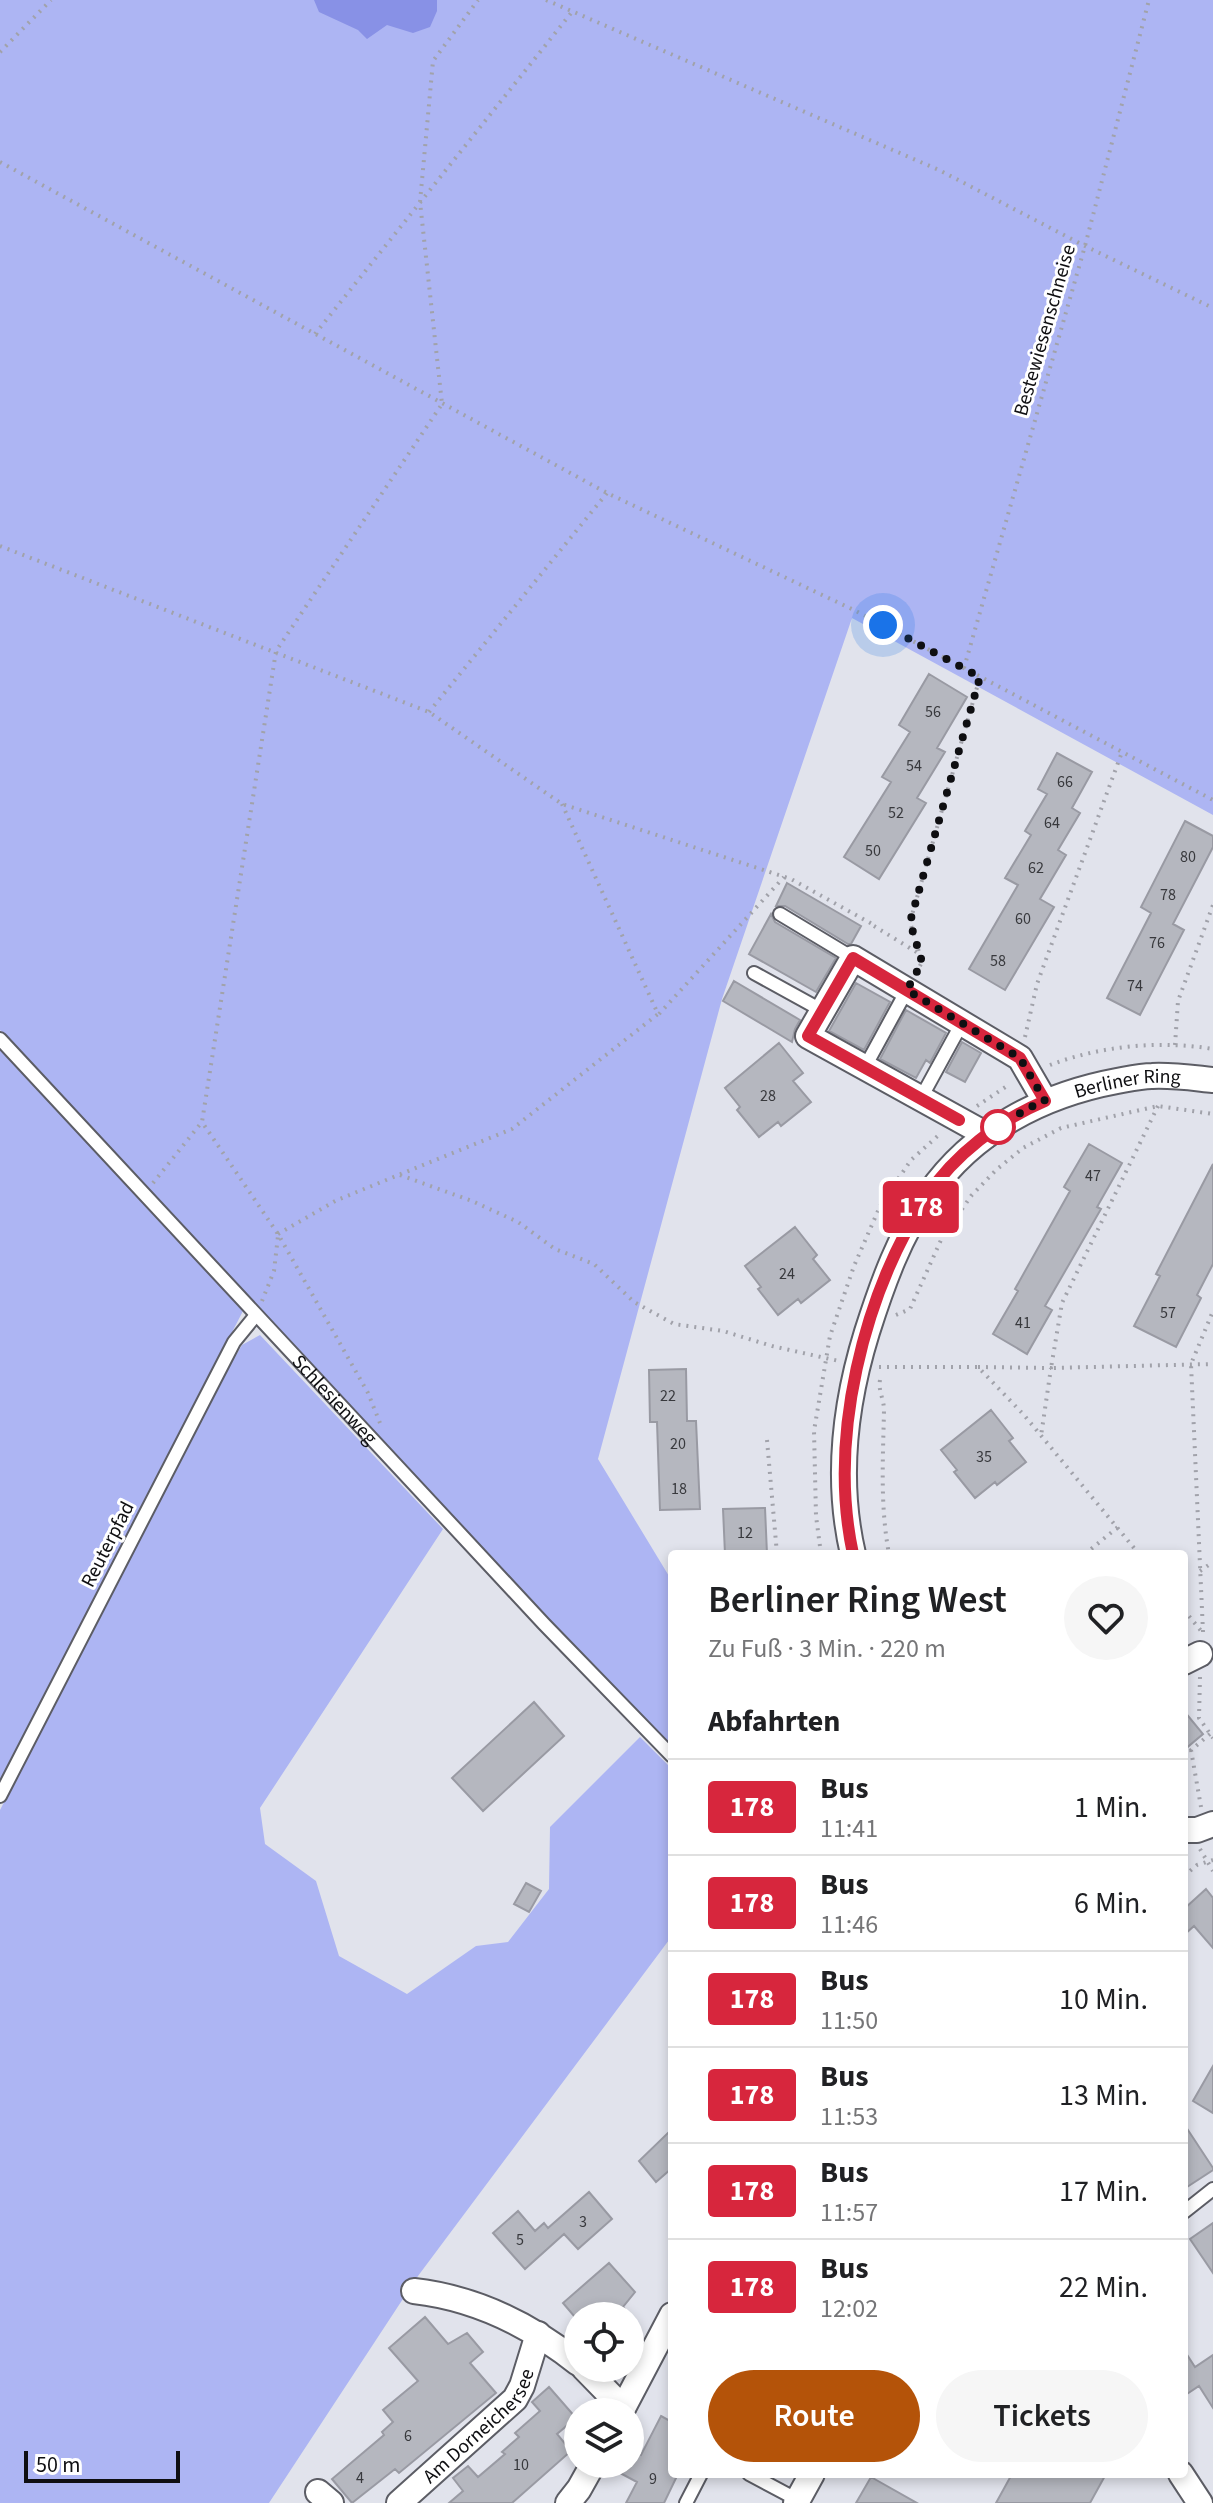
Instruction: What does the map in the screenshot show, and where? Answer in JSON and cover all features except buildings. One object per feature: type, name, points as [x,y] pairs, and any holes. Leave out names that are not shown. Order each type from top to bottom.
[{"type":"street","points":[[987,1135],[808,1036],[853,958],[1020,1058],[1045,1101]]},
{"type":"street","name":"Berliner Ring","points":[[852,1550],[846,1512],[845,1437],[857,1365],[878,1297],[922,1205],[953,1164],[987,1135],[1028,1108],[1045,1101],[1105,1083],[1150,1076],[1213,1080]]},
{"type":"street","points":[[414,2291],[450,2296],[491,2309],[538,2334],[564,2353]]},
{"type":"street","points":[[628,2398],[668,2323]]},
{"type":"street","name":"Am Dorneichersee","points":[[399,2503],[515,2399],[538,2334]]},
{"type":"street","points":[[597,2382],[611,2398]]},
{"type":"street","points":[[568,2503],[585,2478]]},
{"type":"street","points":[[797,2502],[810,2478]]},
{"type":"street","points":[[1184,2478],[1200,2503]]},
{"type":"lane","points":[[780,914],[853,958]]},
{"type":"lane","points":[[754,973],[823,1011]]},
{"type":"lane","points":[[865,1067],[907,990]]},
{"type":"lane","points":[[921,1098],[962,1023]]},
{"type":"lane","name":"Schlesienweg","points":[[0,1039],[544,1624],[668,1752]]},
{"type":"lane","name":"Reuterpfad","points":[[0,1796],[234,1342],[256,1315]]},
{"type":"lane","points":[[1188,2209],[1213,2189]]},
{"type":"lane","points":[[686,2503],[699,2478]]},
{"type":"lane","points":[[756,2478],[797,2502]]},
{"type":"path","points":[[0,52],[51,0]]},
{"type":"path","points":[[144,1194],[202,1122],[276,651],[442,404],[420,202],[433,61],[478,0]]},
{"type":"path","points":[[546,0],[939,170],[1213,308]]},
{"type":"path","name":"Bestewiesenschneise","points":[[964,668],[1085,246],[1149,0]]},
{"type":"path","points":[[315,334],[572,12]]},
{"type":"path","points":[[0,162],[607,493],[856,611],[1213,800]]},
{"type":"path","points":[[429,712],[607,493]]},
{"type":"path","points":[[0,546],[429,712],[562,804],[784,877],[874,925]]},
{"type":"path","points":[[907,990],[922,962],[910,922],[980,677]]},
{"type":"path","points":[[1025,1041],[1037,984],[1122,752]]},
{"type":"path","points":[[562,804],[658,1014]]},
{"type":"path","points":[[278,1234],[337,1200],[512,1129],[658,1014],[784,877]]},
{"type":"path","points":[[1175,1045],[1178,1001],[1213,905]]},
{"type":"path","points":[[862,918],[920,954]]},
{"type":"path","points":[[970,1111],[1001,1089],[1030,1074],[1061,1061],[1096,1052],[1175,1045],[1213,1049]]},
{"type":"path","points":[[891,1317],[910,1309],[941,1240],[971,1196],[1023,1148],[1061,1128],[1158,1106],[1213,1114]]},
{"type":"path","points":[[1041,1436],[1062,1303],[1158,1106]]},
{"type":"path","points":[[202,1122],[278,1234],[368,1393],[387,1441],[389,1457]]},
{"type":"path","points":[[400,1175],[472,1201],[518,1222],[555,1249],[594,1264],[634,1302],[674,1324],[723,1331],[826,1359]]},
{"type":"path","points":[[256,1315],[274,1271],[278,1234]]},
{"type":"path","points":[[1188,1753],[1212,1736],[1199,1718],[1196,1650],[1200,1571],[1191,1364],[1213,1311]]},
{"type":"path","points":[[884,1354],[878,1390],[884,1405],[881,1482],[889,1550]]},
{"type":"path","points":[[857,1365],[1051,1368],[1213,1364]]},
{"type":"path","points":[[978,1367],[1024,1415],[1136,1550]]},
{"type":"path","points":[[818,1405],[813,1464],[820,1550]]},
{"type":"path","points":[[767,1440],[777,1550]]},
{"type":"path","points":[[1090,1550],[1118,1527]]},
{"type":"path","points":[[1200,1571],[1213,1562]]},
{"type":"path","points":[[1188,1623],[1196,1650]]},
{"type":"path","points":[[1191,1750],[1201,1827]]},
{"type":"path","points":[[1188,1873],[1197,1865],[1213,1860]]},
{"type":"shaded area","points":[[0,0],[1213,0],[1213,815],[852,618],[722,999],[598,1459],[668,1574],[668,1748],[0,1030]]},
{"type":"shaded area","points":[[314,0],[437,0],[437,11],[430,27],[413,33],[387,25],[367,39],[358,30],[319,12]]},
{"type":"shaded area","points":[[0,1049],[243,1311],[0,1780]]},
{"type":"shaded area","points":[[260,1335],[443,1529],[260,1808],[265,1844],[316,1881],[339,1956],[407,1994],[476,1946],[508,1942],[549,1889],[550,1827],[640,1737],[668,1765],[668,1941],[418,2276],[269,2503],[0,2503],[0,1810],[242,1345]]},
{"type":"bus line","name":"178","points":[[852,1550],[846,1512],[845,1437],[857,1365],[878,1297],[928,1194],[953,1164],[999,1126],[1045,1101],[1020,1058],[853,958],[808,1036],[959,1120]]},
{"type":"route","points":[[883,625],[980,677],[910,922],[922,962],[907,990],[1020,1058],[1045,1101],[998,1127]]}]
